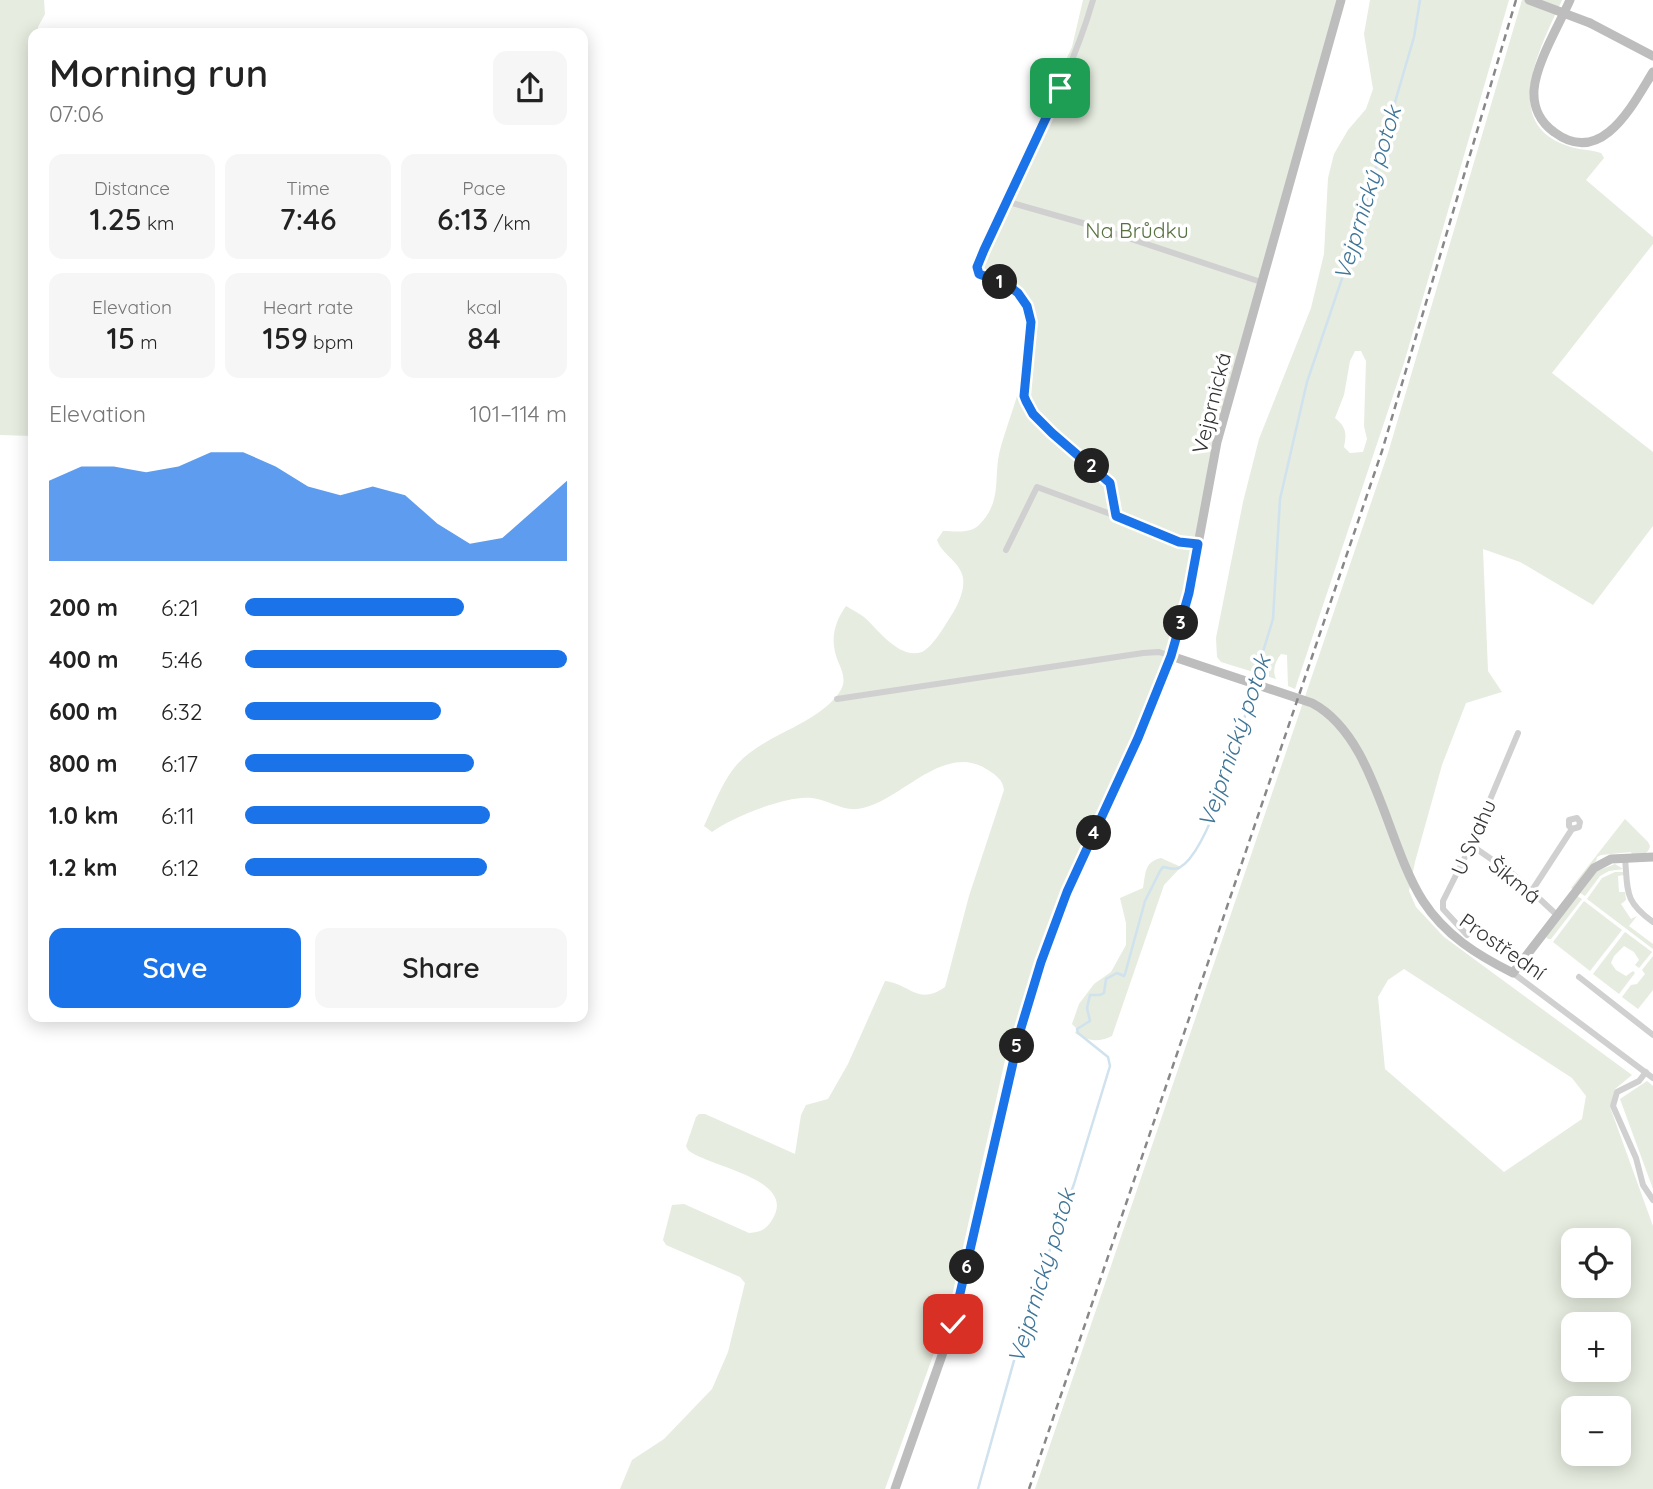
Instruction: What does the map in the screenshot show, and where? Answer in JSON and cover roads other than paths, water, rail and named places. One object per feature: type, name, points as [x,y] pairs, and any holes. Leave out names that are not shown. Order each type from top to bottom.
[{"type":"main road","name":"Vejprnická","points":[[895,1489],[953,1324],[1021,1028],[1041,962],[1067,892],[1138,738],[1171,656],[1189,593],[1217,442],[1341,0]]},
{"type":"main road","points":[[1530,0],[1590,23],[1653,56]]},
{"type":"main road","points":[[1570,0],[1535,82],[1537,112],[1550,129],[1575,141],[1585,142],[1603,136],[1629,112],[1653,72]]},
{"type":"main road","name":"Prostřední","points":[[1171,656],[1323,709],[1341,726],[1366,768],[1411,879],[1435,917],[1467,948],[1513,974]]},
{"type":"main road","points":[[1513,974],[1594,868],[1611,859],[1653,858]]},
{"type":"street","points":[[1093,0],[1081,42],[977,267],[979,274],[1006,284],[1018,293],[1027,306],[1031,322],[1024,396],[1026,401],[1033,414],[1052,433],[1110,483],[1116,516]]},
{"type":"street","points":[[1006,201],[1086,224],[1261,282]]},
{"type":"street","points":[[1006,550],[1037,487],[1179,542],[1198,544]]},
{"type":"street","points":[[837,699],[1143,653],[1159,652],[1171,656]]},
{"type":"street","name":"U Svahu","points":[[1467,935],[1443,909],[1443,901],[1471,845],[1518,733]]},
{"type":"street","points":[[1531,892],[1572,829]]},
{"type":"street","name":"Šikmá","points":[[1471,845],[1514,875],[1558,916]]},
{"type":"street","points":[[1625,859],[1630,901],[1653,922]]},
{"type":"street","name":"Prostřední","points":[[1513,974],[1650,1074]]},
{"type":"street","points":[[1579,977],[1653,1035]]},
{"type":"street","points":[[1650,1074],[1617,1092],[1613,1106],[1636,1158],[1643,1185],[1653,1200]]},
{"type":"waterway","name":"Vejprnický potok","points":[[1254,681],[1273,619],[1280,499],[1307,382],[1354,243],[1414,37],[1420,0]]},
{"type":"waterway","name":"Vejprnický potok","points":[[978,1489],[1029,1307],[1074,1184],[1110,1066],[1108,1057],[1078,1033],[1077,1029],[1090,1021],[1087,1008],[1090,995],[1104,993],[1106,979],[1117,973],[1124,976],[1145,901],[1160,871],[1163,867],[1179,868],[1191,857],[1203,838],[1224,785],[1252,687]]},
{"type":"railway","points":[[1029,1489],[1382,451],[1516,0]]},
{"type":"park label","name":"Na Brůdku","points":[[1137,230]]}]
